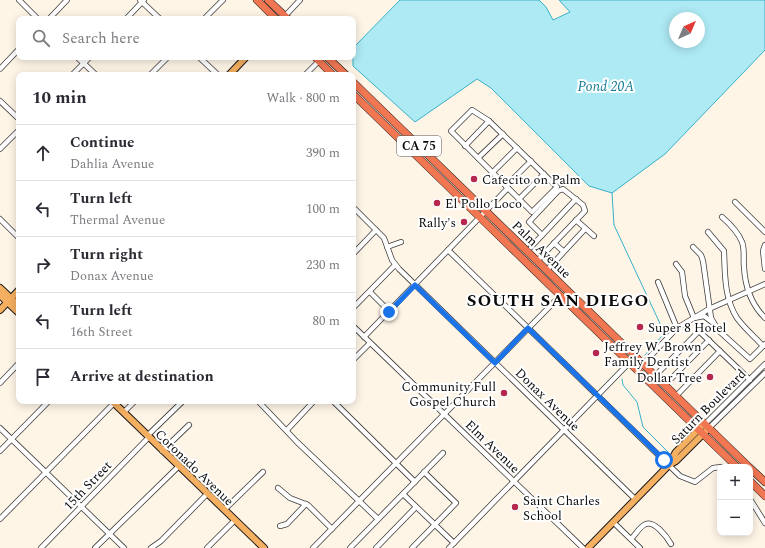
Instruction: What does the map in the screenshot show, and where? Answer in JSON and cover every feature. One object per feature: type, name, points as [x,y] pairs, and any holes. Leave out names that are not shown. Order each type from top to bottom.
[{"type":"highway","points":[[257,0],[273,16]]},
{"type":"highway","points":[[268,0],[283,16]]},
{"type":"highway","points":[[318,60],[330,72]]},
{"type":"highway","points":[[330,60],[343,72]]},
{"type":"highway","name":"Palm Avenue","points":[[356,85],[747,464]]},
{"type":"highway","name":"Palm Avenue","points":[[356,97],[734,464]]},
{"type":"highway","name":"Palm Avenue","points":[[753,470],[765,482]]},
{"type":"highway","points":[[753,483],[765,496]]},
{"type":"main road","points":[[232,72],[243,60]]},
{"type":"main road","points":[[0,288],[16,309]]},
{"type":"main road","points":[[0,310],[16,293]]},
{"type":"main road","points":[[0,295],[16,304]]},
{"type":"main road","name":"Coronado Avenue","points":[[115,404],[262,547]]},
{"type":"main road","name":"Saturn Boulevard","points":[[588,548],[669,465],[672,457],[707,426]]},
{"type":"main road","points":[[753,483],[765,493]]},
{"type":"street","points":[[19,0],[35,16]]},
{"type":"street","points":[[52,16],[67,0]]},
{"type":"street","points":[[207,16],[223,0]]},
{"type":"street","points":[[287,16],[300,0]]},
{"type":"street","points":[[129,16],[142,1],[157,16]]},
{"type":"street","points":[[0,69],[16,53]]},
{"type":"street","points":[[80,60],[93,72]]},
{"type":"street","points":[[75,72],[87,60]]},
{"type":"street","points":[[153,72],[165,60]]},
{"type":"street","points":[[202,60],[215,72]]},
{"type":"street","points":[[307,72],[316,60]]},
{"type":"street","points":[[0,101],[16,116]]},
{"type":"street","points":[[472,110],[489,121],[503,134],[557,187],[532,212],[451,131],[472,110]]},
{"type":"street","points":[[465,146],[489,121]]},
{"type":"street","points":[[0,150],[16,133]]},
{"type":"street","points":[[478,158],[503,134]]},
{"type":"street","points":[[492,172],[517,148]]},
{"type":"street","points":[[364,337],[415,285],[531,161]]},
{"type":"street","points":[[519,199],[544,174]]},
{"type":"street","points":[[537,261],[585,209],[576,199],[563,190],[558,192],[529,222],[542,235]]},
{"type":"street","points":[[531,247],[576,199]]},
{"type":"street","points":[[735,202],[765,232]]},
{"type":"street","name":"Donax Avenue","points":[[356,210],[384,238],[395,264],[415,285],[636,499]]},
{"type":"street","points":[[722,218],[733,228],[743,244],[744,268],[748,290],[754,306],[765,318]]},
{"type":"street","points":[[0,220],[3,226],[16,236]]},
{"type":"street","points":[[576,220],[594,236]]},
{"type":"street","points":[[547,270],[585,229]]},
{"type":"street","points":[[356,251],[376,230]]},
{"type":"street","points":[[693,247],[701,255],[703,261],[711,318],[718,330],[750,359],[764,345],[740,321],[730,300],[723,265],[724,251],[708,232]]},
{"type":"street","points":[[387,248],[401,242]]},
{"type":"street","points":[[554,243],[563,251]]},
{"type":"street","points":[[765,245],[763,252],[765,269]]},
{"type":"street","points":[[448,250],[680,476],[695,482],[713,468],[717,468]]},
{"type":"street","points":[[356,305],[395,264]]},
{"type":"street","points":[[676,264],[682,272],[685,296],[694,318]]},
{"type":"street","points":[[658,282],[677,328]]},
{"type":"street","points":[[643,364],[677,328],[709,309],[748,290],[765,284]]},
{"type":"street","points":[[370,292],[389,312]]},
{"type":"street","points":[[313,548],[560,296]]},
{"type":"street","points":[[694,318],[704,316],[714,322]]},
{"type":"street","name":"Elm Avenue","points":[[356,329],[583,548]]},
{"type":"street","points":[[655,376],[700,331],[750,380]]},
{"type":"street","points":[[665,385],[709,340]]},
{"type":"street","points":[[356,357],[370,343]]},
{"type":"street","points":[[676,396],[720,351]]},
{"type":"street","points":[[449,548],[629,363]]},
{"type":"street","name":"Saturn Boulevard","points":[[707,426],[765,364]]},
{"type":"street","points":[[0,383],[16,367]]},
{"type":"street","name":"Saturn Boulevard","points":[[707,426],[765,373]]},
{"type":"street","points":[[0,451],[46,404]]},
{"type":"street","points":[[0,519],[111,404]]},
{"type":"street","points":[[124,412],[131,404]]},
{"type":"street","name":"15th Street","points":[[41,548],[180,404]]},
{"type":"street","points":[[262,404],[297,442],[378,519]]},
{"type":"street","points":[[287,430],[311,404]]},
{"type":"street","points":[[335,404],[415,482]]},
{"type":"street","points":[[162,450],[189,424]]},
{"type":"street","points":[[0,428],[124,548]]},
{"type":"street","points":[[354,547],[378,519],[443,453]]},
{"type":"street","points":[[95,548],[179,466]]},
{"type":"street","points":[[224,510],[263,472]]},
{"type":"street","points":[[412,548],[456,503],[424,472]]},
{"type":"street","points":[[278,488],[290,498],[306,504],[332,529]]},
{"type":"street","points":[[151,548],[161,541],[207,494]]},
{"type":"street","points":[[403,494],[454,543]]},
{"type":"street","points":[[751,500],[765,523]]},
{"type":"street","points":[[280,526],[287,524],[306,504]]},
{"type":"street","points":[[376,548],[416,507]]},
{"type":"street","points":[[207,548],[235,520]]},
{"type":"street","points":[[614,522],[640,548]]},
{"type":"street","points":[[631,539],[645,524],[649,523],[658,529],[671,544]]},
{"type":"water","name":"Pond 20A","points":[[400,0],[539,0],[546,7],[553,20],[570,12],[559,0],[765,0],[765,50],[665,154],[612,193],[589,186],[491,88],[477,79],[415,122],[353,66],[353,60],[356,60],[356,45]]},
{"type":"waterway","points":[[612,193],[614,225],[663,330],[662,336],[645,355]]},
{"type":"waterway","points":[[622,379],[623,385],[637,402],[643,427],[669,453]]},
{"type":"place","name":"Cafecito on Palm","points":[[474,179]]},
{"type":"place","name":"El Pollo Loco","points":[[437,203]]},
{"type":"place","name":"Rally's","points":[[464,222]]},
{"type":"place","name":"Super 8 Hotel","points":[[640,327]]},
{"type":"place","name":"Jeffrey W. Brown Family Dentist","points":[[596,353]]},
{"type":"place","name":"Dollar Tree","points":[[710,377]]},
{"type":"place","name":"Community Full Gospel Church","points":[[504,393]]},
{"type":"place","name":"Saint Charles School","points":[[515,507]]},
{"type":"district","name":"SOUTH SAN DIEGO","points":[[558,300]]},
{"type":"route","points":[[389,312],[415,285],[495,363],[528,328],[664,460]]}]
